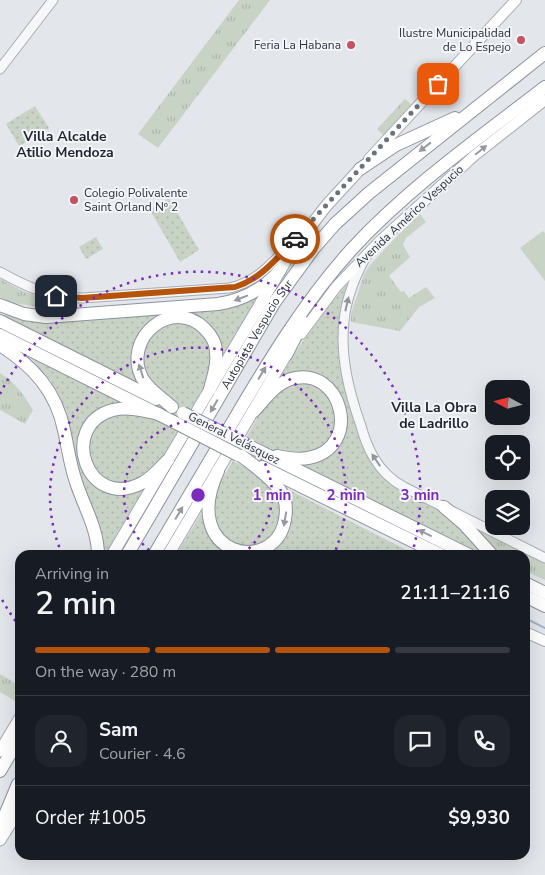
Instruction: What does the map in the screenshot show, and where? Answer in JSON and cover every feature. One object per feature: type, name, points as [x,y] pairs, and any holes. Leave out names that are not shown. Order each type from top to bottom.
[{"type":"highway","name":"Autopista Vespucio Sur","points":[[130,550],[274,303],[308,256],[335,224],[358,202],[545,53]]},
{"type":"highway","name":"Autopista Vespucio Sur","points":[[157,550],[288,331],[317,290],[346,256],[414,190],[545,87]]},
{"type":"highway","points":[[360,169],[405,140],[477,106]]},
{"type":"highway","points":[[286,355],[304,319],[346,256]]},
{"type":"highway","points":[[0,305],[24,314],[46,317],[218,304],[250,294],[266,284],[280,270]]},
{"type":"highway","points":[[178,415],[153,391],[140,372],[139,350],[145,335],[152,327],[161,320],[171,317],[186,318],[202,326],[210,334],[215,344],[217,357],[210,389]]},
{"type":"highway","name":"General Velásquez","points":[[0,321],[178,415],[241,451],[432,550]]},
{"type":"highway","name":"General Velásquez","points":[[0,335],[159,414],[178,415]]},
{"type":"highway","points":[[0,345],[30,366],[53,397],[62,420],[76,482],[93,527],[97,550]]},
{"type":"highway","points":[[254,411],[278,386],[299,378],[313,380],[322,384],[331,392],[339,404],[342,421],[339,432],[334,442],[323,452],[303,458],[267,455]]},
{"type":"highway","points":[[159,414],[124,409],[112,410],[102,415],[94,422],[86,435],[83,455],[86,465],[94,478],[102,484],[118,488],[129,488],[144,482],[168,460]]},
{"type":"highway","points":[[241,451],[280,491],[284,499],[286,513],[284,527],[277,539],[270,545],[257,550]]},
{"type":"highway","name":"General Velásquez","points":[[241,451],[267,455],[459,550]]},
{"type":"highway","points":[[218,471],[211,488],[208,510],[210,526],[216,536],[226,546],[236,550]]},
{"type":"highway","points":[[444,507],[464,524],[487,550]]},
{"type":"highway","points":[[424,546],[429,550]]},
{"type":"highway","points":[[530,588],[545,593]]},
{"type":"highway","points":[[530,591],[545,606]]},
{"type":"highway","points":[[0,770],[15,745]]},
{"type":"highway","points":[[0,814],[15,789]]},
{"type":"highway","points":[[0,827],[15,791]]},
{"type":"main road","points":[[115,550],[280,270],[312,223],[516,0]]},
{"type":"main road","name":"Avenida Américo Vespucio","points":[[171,550],[286,355],[336,287],[368,253],[475,155],[545,100]]},
{"type":"main road","points":[[530,634],[545,641]]},
{"type":"main road","points":[[0,751],[15,726]]},
{"type":"main road","points":[[0,840],[15,816]]},
{"type":"street","points":[[0,69],[53,0]]},
{"type":"street","points":[[0,272],[40,292],[74,298],[229,288],[246,283],[260,275],[312,223]]},
{"type":"street","points":[[368,253],[350,292],[343,332],[345,368],[358,418],[372,456],[386,474],[399,484],[529,550]]},
{"type":"street","points":[[530,550],[545,558]]},
{"type":"green space","points":[[239,0],[270,0],[158,148],[138,134]]},
{"type":"green space","points":[[405,99],[412,105],[384,136],[377,129]]},
{"type":"green space","points":[[35,106],[49,128],[19,146],[6,124]]},
{"type":"green space","points":[[169,198],[199,250],[180,262],[150,210]]},
{"type":"green space","points":[[420,214],[426,222],[406,238],[403,245],[410,257],[389,276],[401,292],[404,291],[409,298],[426,287],[435,298],[419,307],[400,331],[351,322],[351,314],[364,274],[397,236]]},
{"type":"green space","points":[[543,231],[545,233],[545,281],[520,248]]},
{"type":"green space","points":[[96,237],[103,249],[86,259],[79,247]]},
{"type":"green space","points":[[0,279],[46,300],[45,308],[13,303],[0,297]]},
{"type":"green space","points":[[351,280],[339,321],[339,353],[349,402],[369,456],[379,473],[391,484],[449,517],[480,550],[475,550],[246,438],[281,376],[320,316]]},
{"type":"green space","points":[[261,291],[108,550],[100,550],[97,527],[73,453],[67,416],[51,381],[31,358],[0,337],[0,323],[6,312],[74,320]]},
{"type":"green space","points":[[0,373],[19,389],[33,410],[25,424],[0,410]]},
{"type":"green space","points":[[233,461],[406,550],[179,550]]},
{"type":"green space","points":[[477,530],[518,550],[494,550],[488,545]]},
{"type":"green space","points":[[530,556],[545,563],[545,580],[530,573]]},
{"type":"green space","points":[[0,674],[15,683],[15,701],[0,692]]},
{"type":"waterway","points":[[530,620],[545,628]]},
{"type":"way so far","points":[[295,239],[312,223],[438,84]]},
{"type":"place","name":"Ilustre Municipalidad de Lo Espejo","points":[[521,40]]},
{"type":"place","name":"Feria La Habana","points":[[351,45]]},
{"type":"place","name":"Colegio Polivalente Saint Orland Nº 2","points":[[74,200]]},
{"type":"district","name":"Villa Alcalde Atilio Mendoza","points":[[65,144]]},
{"type":"district","name":"Villa La Obra de Ladrillo","points":[[434,416]]},
{"type":"route","points":[[56,296],[82,298],[235,287],[260,275],[295,239]]}]
